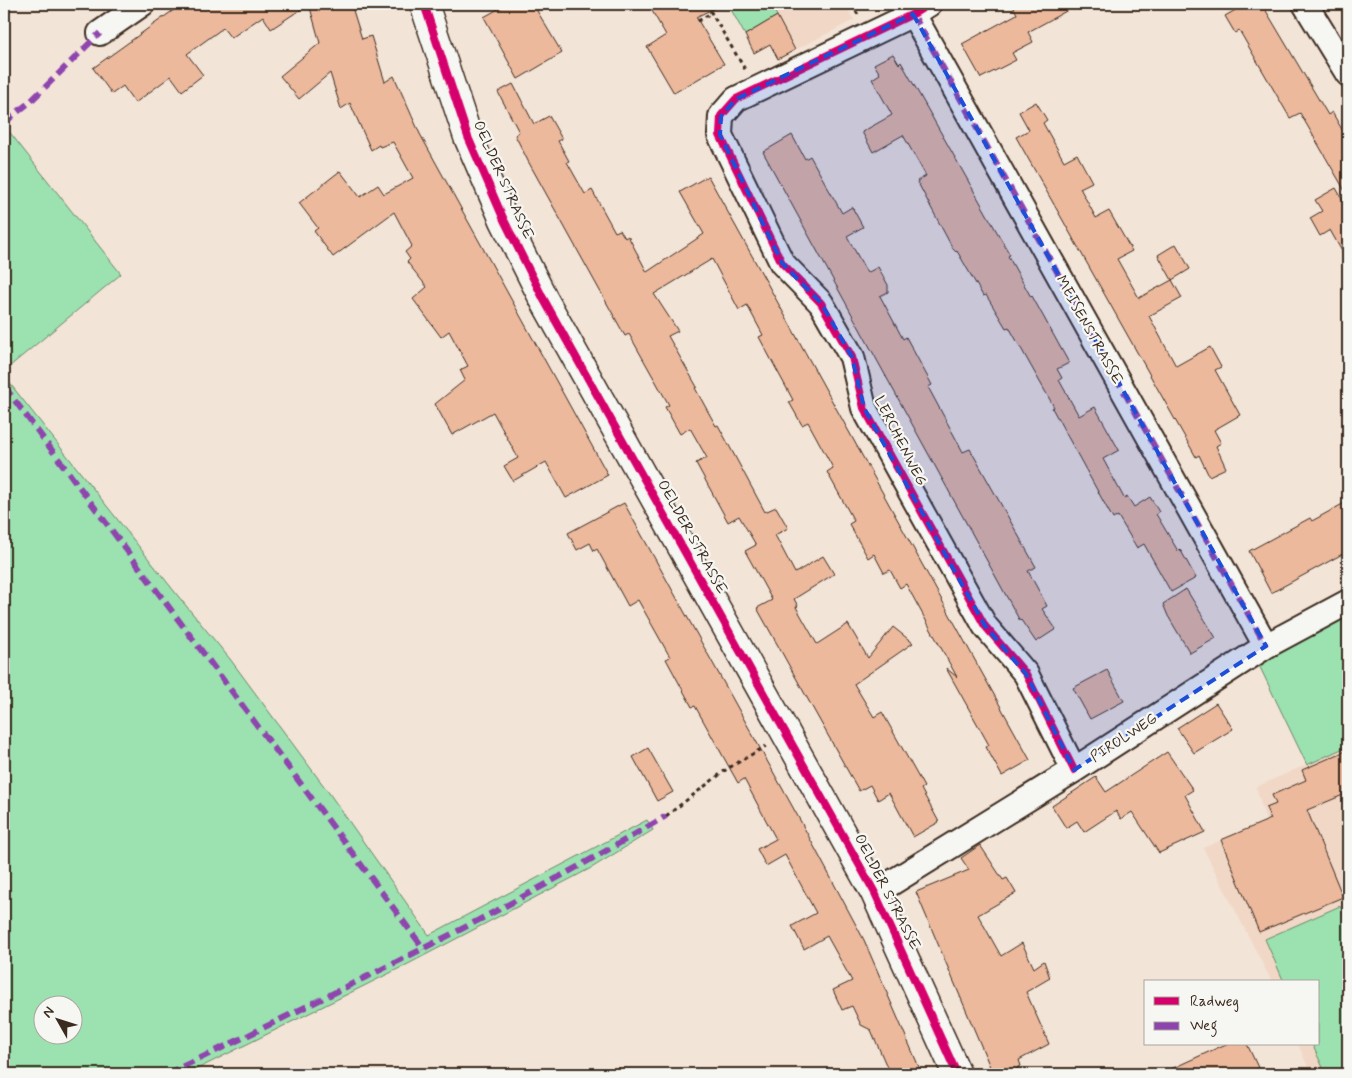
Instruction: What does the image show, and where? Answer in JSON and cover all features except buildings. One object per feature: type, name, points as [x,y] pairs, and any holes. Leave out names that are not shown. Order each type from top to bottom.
[{"type":"street","points":[[100,33],[142,4]]},
{"type":"street","name":"OELDER STRASSE","points":[[424,4],[468,137],[512,237],[547,306],[876,893],[957,1074]]},
{"type":"street","points":[[1305,4],[1348,74]]},
{"type":"street","name":"LERCHENWEG","points":[[921,9],[736,99],[722,116],[720,135],[782,263],[821,304],[852,357],[864,408],[984,626],[1026,674],[1074,770]]},
{"type":"street","name":"MEISENSTRASSE","points":[[921,9],[1266,646]]},
{"type":"street","name":"PIROLWEG","points":[[876,893],[1074,770],[1266,646],[1348,602]]},
{"type":"path","points":[[706,4],[757,89]]},
{"type":"path","points":[[698,21],[711,13]]},
{"type":"path","points":[[666,816],[727,770],[786,734]]},
{"type":"highlighted area","points":[[913,14],[1266,646],[1074,770],[1026,674],[985,626],[864,408],[852,357],[821,303],[782,263],[720,135],[721,116],[736,99]]},
{"type":"shaded area","points":[[792,4],[845,4],[854,20],[795,50],[775,12]]},
{"type":"shaded area","points":[[1348,746],[1348,1074],[1311,1074],[1299,1046],[1320,1046],[1320,980],[1271,980],[1203,848],[1266,821],[1256,787]]},
{"type":"green space","points":[[728,4],[791,4],[775,12],[777,16],[745,35]]},
{"type":"green space","points":[[4,125],[121,274],[4,371]]},
{"type":"green space","points":[[4,376],[230,659],[329,793],[429,935],[647,820],[653,830],[593,867],[410,963],[187,1074],[4,1074]]},
{"type":"green space","points":[[1348,615],[1348,746],[1307,765],[1257,661]]},
{"type":"green space","points":[[1340,906],[1348,925],[1348,1074],[1326,1074],[1313,1046],[1320,1046],[1320,980],[1283,980],[1265,939]]},
{"type":"marked path","points":[[913,14],[1266,646]]},
{"type":"marked path","points":[[4,123],[31,101],[100,33]]},
{"type":"marked path","points":[[4,386],[424,949]]},
{"type":"marked path","points":[[166,1074],[261,1029],[474,922],[590,860],[666,816]]},
{"type":"cycle path","points":[[424,4],[468,137],[504,220],[543,298],[875,893],[957,1074]]},
{"type":"cycle path","points":[[929,4],[913,14],[736,99],[721,116],[720,135],[782,263],[821,303],[852,357],[864,408],[985,626],[1026,674],[1074,770]]}]
